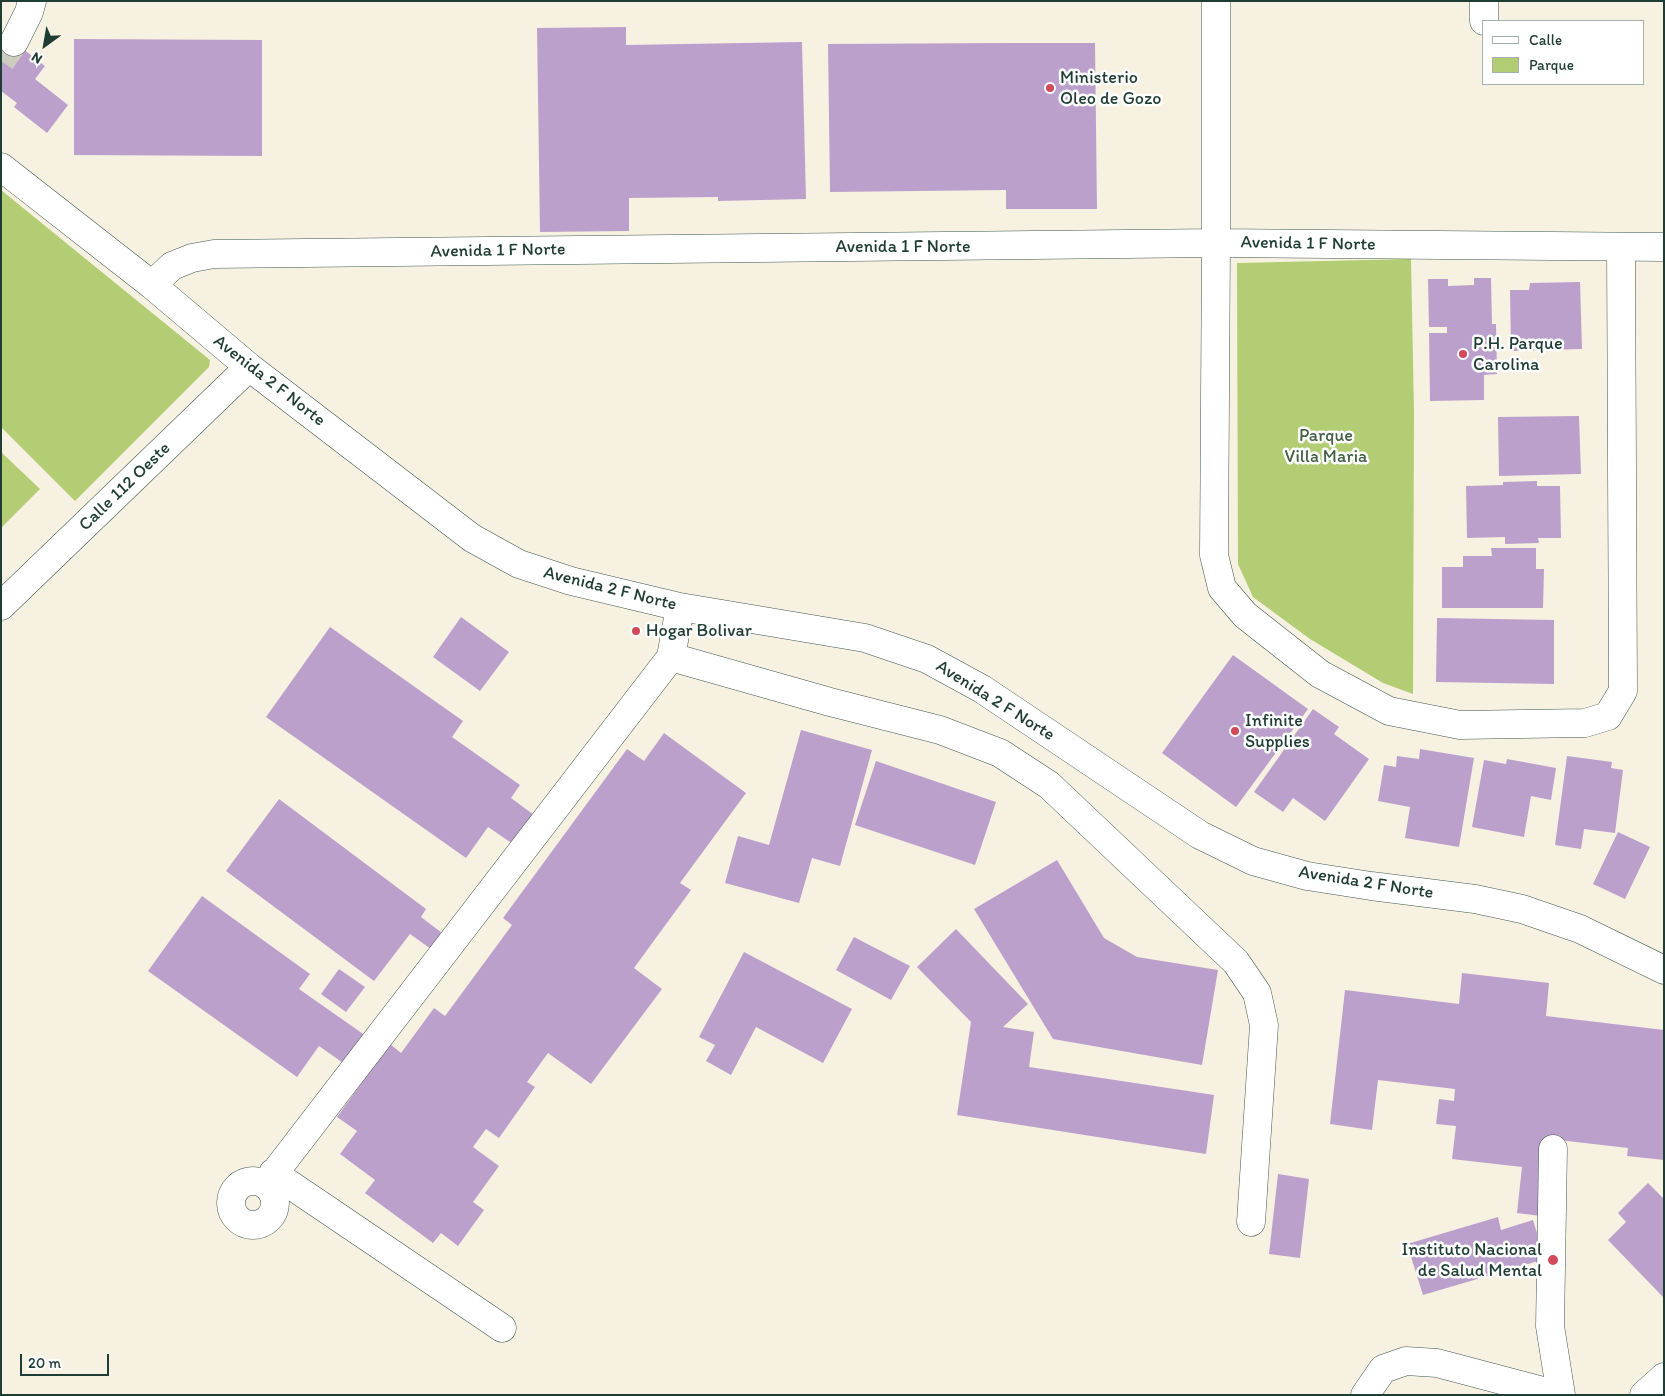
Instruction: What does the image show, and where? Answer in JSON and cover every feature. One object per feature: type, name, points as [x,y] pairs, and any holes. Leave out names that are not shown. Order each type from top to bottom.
[{"type":"street","points":[[14,42],[29,12],[32,1]]},
{"type":"street","points":[[1216,1],[1214,555],[1222,588],[1245,615],[1320,674],[1389,711],[1460,725],[1585,723],[1608,716],[1623,691],[1621,247]]},
{"type":"street","points":[[1484,1],[1484,20]]},
{"type":"street","name":"Avenida 2 F Norte","points":[[1,167],[152,285],[249,367],[472,538],[519,564],[570,581],[680,607],[866,638],[927,659],[982,689],[1200,835],[1253,861],[1306,876],[1474,899],[1522,909],[1580,929],[1664,970]]},
{"type":"street","name":"Avenida 1 F Norte","points":[[152,285],[172,266],[192,258],[214,254],[1216,243],[1664,247]]},
{"type":"street","name":"Calle 112 Oeste","points":[[1,606],[249,367]]},
{"type":"street","points":[[502,1328],[270,1179],[670,658],[680,607]]},
{"type":"street","points":[[670,658],[940,730],[1000,752],[1049,786],[1236,962],[1257,993],[1264,1025],[1251,1222]]},
{"type":"street","points":[[1365,1395],[1383,1369],[1406,1361],[1437,1363],[1560,1395],[1550,1326],[1553,1150]]},
{"type":"street","points":[[1644,1395],[1664,1377]]},
{"type":"green space","points":[[1,190],[210,360],[209,367],[75,501],[1,427]]},
{"type":"green space","name":"Parque Villa Maria","points":[[1411,259],[1414,413],[1413,694],[1383,683],[1310,639],[1253,597],[1238,564],[1237,263]]},
{"type":"green space","points":[[1,452],[40,489],[1,528]]},
{"type":"building","points":[[626,27],[626,45],[802,42],[806,199],[718,201],[718,197],[629,198],[629,231],[540,232],[537,28]]},
{"type":"building","points":[[1,32],[45,66],[35,79],[68,105],[47,133],[14,107],[17,103],[1,91]]},
{"type":"building","points":[[74,39],[262,40],[262,156],[74,155]]},
{"type":"building","points":[[1095,43],[1097,209],[1006,209],[1006,190],[830,192],[828,44]]},
{"type":"building","name":"P.H. Parque Carolina","points":[[1474,278],[1491,278],[1492,324],[1496,324],[1497,374],[1484,375],[1484,400],[1430,401],[1429,333],[1447,333],[1447,327],[1429,327],[1428,279],[1448,279],[1448,286],[1474,285]]},
{"type":"building","points":[[1580,282],[1582,349],[1511,351],[1510,290],[1529,290],[1530,283]]},
{"type":"building","points":[[1579,416],[1581,474],[1499,476],[1498,417]]},
{"type":"building","points":[[1537,481],[1537,486],[1560,486],[1561,538],[1538,538],[1539,543],[1505,544],[1505,537],[1467,538],[1466,486],[1503,485],[1503,482]]},
{"type":"building","points":[[1491,548],[1536,548],[1536,569],[1544,569],[1543,608],[1442,608],[1442,567],[1463,567],[1463,556],[1492,556]]},
{"type":"building","points":[[461,617],[509,652],[480,691],[433,657]]},
{"type":"building","points":[[1437,618],[1554,620],[1554,684],[1436,682]]},
{"type":"building","points":[[330,627],[463,721],[452,737],[520,785],[511,798],[534,815],[513,844],[488,827],[466,858],[266,717]]},
{"type":"building","name":"Infinite Supplies","points":[[1233,655],[1308,709],[1236,807],[1162,753]]},
{"type":"building","points":[[1313,709],[1339,727],[1334,734],[1369,759],[1325,821],[1293,798],[1283,812],[1254,792]]},
{"type":"building","points":[[801,730],[872,750],[840,866],[812,858],[799,903],[725,883],[738,836],[769,845]]},
{"type":"building","points":[[664,733],[746,793],[680,883],[691,890],[634,968],[662,989],[591,1084],[548,1053],[527,1082],[535,1087],[499,1138],[486,1129],[473,1147],[499,1166],[473,1202],[484,1210],[458,1246],[441,1233],[433,1243],[365,1193],[375,1180],[340,1154],[357,1131],[337,1117],[390,1044],[401,1053],[434,1008],[445,1016],[512,925],[503,918],[627,749],[644,761]]},
{"type":"building","points":[[1420,749],[1474,758],[1459,847],[1405,838],[1410,807],[1378,801],[1384,765],[1396,767],[1397,756],[1419,759]]},
{"type":"building","points":[[1567,756],[1612,762],[1611,768],[1623,770],[1615,833],[1584,829],[1581,849],[1555,845]]},
{"type":"building","points":[[1507,759],[1556,768],[1551,800],[1531,796],[1524,837],[1472,827],[1484,760],[1506,764]]},
{"type":"building","points":[[876,761],[996,802],[975,865],[855,825]]},
{"type":"building","points":[[279,799],[426,909],[421,917],[442,933],[431,949],[410,934],[374,981],[226,871]]},
{"type":"building","points":[[1618,832],[1650,847],[1625,899],[1593,884]]},
{"type":"building","points":[[1057,860],[1104,938],[1137,957],[1218,970],[1202,1065],[1053,1039],[974,909]]},
{"type":"building","points":[[202,896],[310,974],[299,989],[366,1036],[346,1065],[319,1046],[297,1077],[148,971]]},
{"type":"building","points":[[956,929],[1028,1004],[1003,1027],[1034,1032],[1029,1067],[1214,1095],[1206,1154],[957,1115],[971,1022],[917,967]]},
{"type":"building","points":[[854,937],[910,966],[891,1000],[836,970]]},
{"type":"building","points":[[744,952],[852,1009],[823,1063],[756,1027],[731,1075],[706,1061],[715,1045],[699,1037]]},
{"type":"building","points":[[339,969],[365,987],[346,1012],[321,994]]},
{"type":"building","points":[[1462,973],[1549,983],[1546,1016],[1664,1030],[1664,1160],[1627,1156],[1628,1148],[1550,1139],[1541,1216],[1517,1213],[1522,1167],[1452,1159],[1456,1126],[1436,1124],[1439,1099],[1454,1101],[1455,1089],[1378,1080],[1372,1130],[1330,1124],[1345,990],[1459,1004]]},
{"type":"building","points":[[1278,1174],[1309,1179],[1300,1258],[1269,1254]]},
{"type":"building","points":[[1648,1183],[1664,1199],[1664,1298],[1608,1240],[1626,1222],[1618,1213]]},
{"type":"building","points":[[1498,1217],[1501,1230],[1533,1220],[1545,1259],[1423,1295],[1407,1244]]},
{"type":"tunnel","points":[[1,61],[14,42]]},
{"type":"place","name":"Ministerio Oleo de Gozo","points":[[1050,88]]},
{"type":"place","name":"P.H. Parque Carolina","points":[[1463,354]]},
{"type":"place","name":"Hogar Bolivar","points":[[636,631]]},
{"type":"place","name":"Infinite Supplies","points":[[1235,731]]},
{"type":"place","name":"Instituto Nacional de Salud Mental","points":[[1553,1260]]}]
